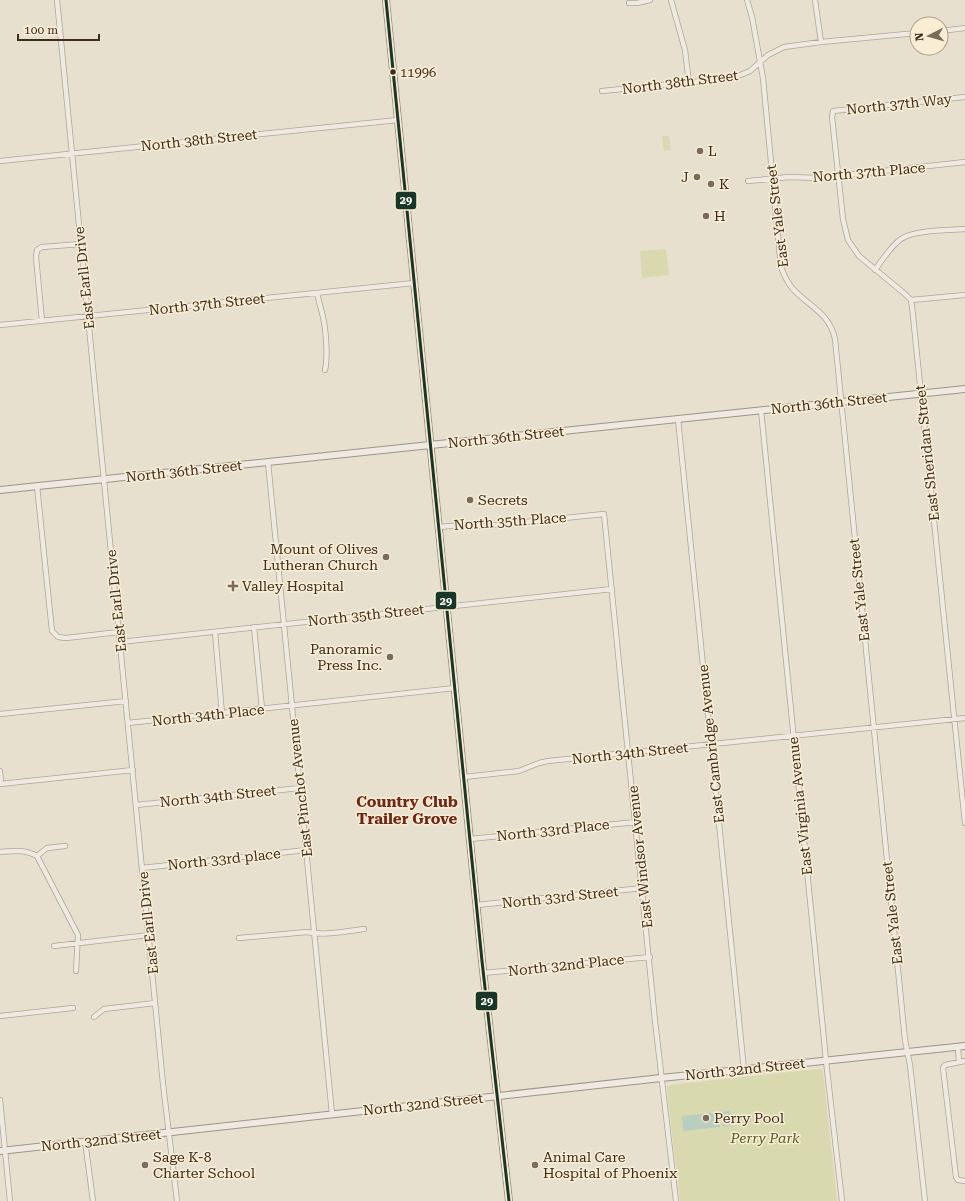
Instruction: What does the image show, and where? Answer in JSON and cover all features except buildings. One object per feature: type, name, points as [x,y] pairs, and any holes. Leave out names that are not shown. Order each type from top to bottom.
[{"type":"main road","points":[[386,0],[483,973],[509,1201]]},
{"type":"main road","name":"North 36th Street","points":[[0,490],[965,389]]},
{"type":"main road","name":"North 32nd Street","points":[[2,1150],[661,1078],[962,1047]]},
{"type":"street","name":"East Earll Drive","points":[[57,0],[142,868],[177,1201]]},
{"type":"street","points":[[629,3],[650,0]]},
{"type":"street","points":[[671,0],[685,50],[689,83]]},
{"type":"street","name":"East Yale Street","points":[[747,0],[752,17],[763,78],[781,267],[788,282],[794,290],[824,316],[833,331],[905,1040],[911,1072],[925,1201]]},
{"type":"street","points":[[815,0],[821,42]]},
{"type":"street","points":[[949,30],[965,28]]},
{"type":"street","name":"North 38th Street","points":[[602,91],[733,78],[750,72],[768,55],[784,47],[909,34]]},
{"type":"street","name":"North 37th Way","points":[[838,176],[832,117],[833,111],[965,97]]},
{"type":"street","name":"North 38th Street","points":[[0,161],[398,120]]},
{"type":"street","name":"North 37th Place","points":[[748,181],[789,177],[820,178],[965,162]]},
{"type":"street","points":[[838,176],[843,219],[848,240],[858,256],[905,294],[910,300],[965,294]]},
{"type":"street","points":[[875,270],[900,239],[916,234],[965,229]]},
{"type":"street","points":[[42,321],[36,257],[37,250],[42,247],[81,244]]},
{"type":"street","name":"North 37th Street","points":[[0,325],[414,283]]},
{"type":"street","points":[[317,293],[324,324],[327,360],[325,370]]},
{"type":"street","name":"East Sheridan Street","points":[[910,300],[913,312],[922,394],[965,823]]},
{"type":"street","name":"East Virginia Avenue","points":[[760,410],[826,1061],[842,1201]]},
{"type":"street","name":"East Cambridge Avenue","points":[[678,419],[744,1070]]},
{"type":"street","name":"East Pinchot Avenue","points":[[268,462],[332,1114]]},
{"type":"street","points":[[37,486],[52,631],[56,636],[66,638],[119,632]]},
{"type":"street","name":"North 35th Place","points":[[439,527],[462,524],[485,526],[604,514]]},
{"type":"street","name":"East Windsor Avenue","points":[[604,514],[650,957],[661,1078],[676,1201]]},
{"type":"street","name":"North 35th Street","points":[[120,642],[612,588]]},
{"type":"street","points":[[254,627],[262,709]]},
{"type":"street","points":[[214,632],[222,714]]},
{"type":"street","name":"North 34th Place","points":[[128,723],[455,688]]},
{"type":"street","points":[[0,714],[126,701]]},
{"type":"street","name":"North 34th Street","points":[[464,777],[519,771],[544,762],[965,718]]},
{"type":"street","points":[[0,771],[1,784],[133,770]]},
{"type":"street","name":"North 34th Street","points":[[136,805],[300,788]]},
{"type":"street","name":"North 33rd Place","points":[[470,839],[636,822]]},
{"type":"street","points":[[37,856],[47,848],[65,846]]},
{"type":"street","points":[[0,852],[20,850],[37,856],[78,935],[76,971]]},
{"type":"street","name":"North 33rd place","points":[[142,868],[306,850]]},
{"type":"street","name":"North 33rd Street","points":[[477,905],[643,888]]},
{"type":"street","points":[[239,938],[307,932],[314,934],[364,929]]},
{"type":"street","points":[[54,946],[149,936]]},
{"type":"street","name":"North 32nd Place","points":[[483,973],[650,957]]},
{"type":"street","points":[[94,1017],[104,1009],[156,1003]]},
{"type":"street","points":[[0,1016],[73,1008]]},
{"type":"street","points":[[959,1062],[962,1047]]},
{"type":"street","points":[[965,1061],[945,1065],[944,1068],[956,1177],[958,1180],[965,1181]]},
{"type":"street","points":[[0,1100],[2,1150],[10,1201]]},
{"type":"street","points":[[85,1141],[93,1201]]},
{"type":"green space","points":[[662,136],[669,136],[671,150],[664,151]]},
{"type":"green space","points":[[666,249],[669,275],[642,278],[640,251]]},
{"type":"green space","name":"Perry Park","points":[[821,1069],[823,1072],[837,1201],[680,1201],[667,1087],[670,1085]]},
{"type":"shaded area","points":[[730,1111],[732,1125],[723,1127],[721,1112]]},
{"type":"shaded area","points":[[719,1112],[720,1127],[683,1131],[682,1116]]},
{"type":"transit line","name":"29","points":[[386,0],[482,961],[509,1201]]},
{"type":"place","name":"11996","points":[[393,72]]},
{"type":"place","name":"L","points":[[700,151]]},
{"type":"place","name":"J","points":[[697,177]]},
{"type":"place","name":"K","points":[[711,184]]},
{"type":"place","name":"H","points":[[706,216]]},
{"type":"place","name":"Secrets","points":[[470,500]]},
{"type":"place","name":"Mount of Olives Lutheran Church","points":[[386,557]]},
{"type":"place","name":"Valley Hospital","points":[[233,586]]},
{"type":"place","name":"Panoramic Press Inc.","points":[[390,657]]},
{"type":"place","name":"Perry Pool","points":[[706,1118]]},
{"type":"place","name":"Sage K-8 Charter School","points":[[145,1165]]},
{"type":"place","name":"Animal Care Hospital of Phoenix","points":[[535,1165]]},
{"type":"district","name":"Country Club Trailer Grove","points":[[407,810]]}]
